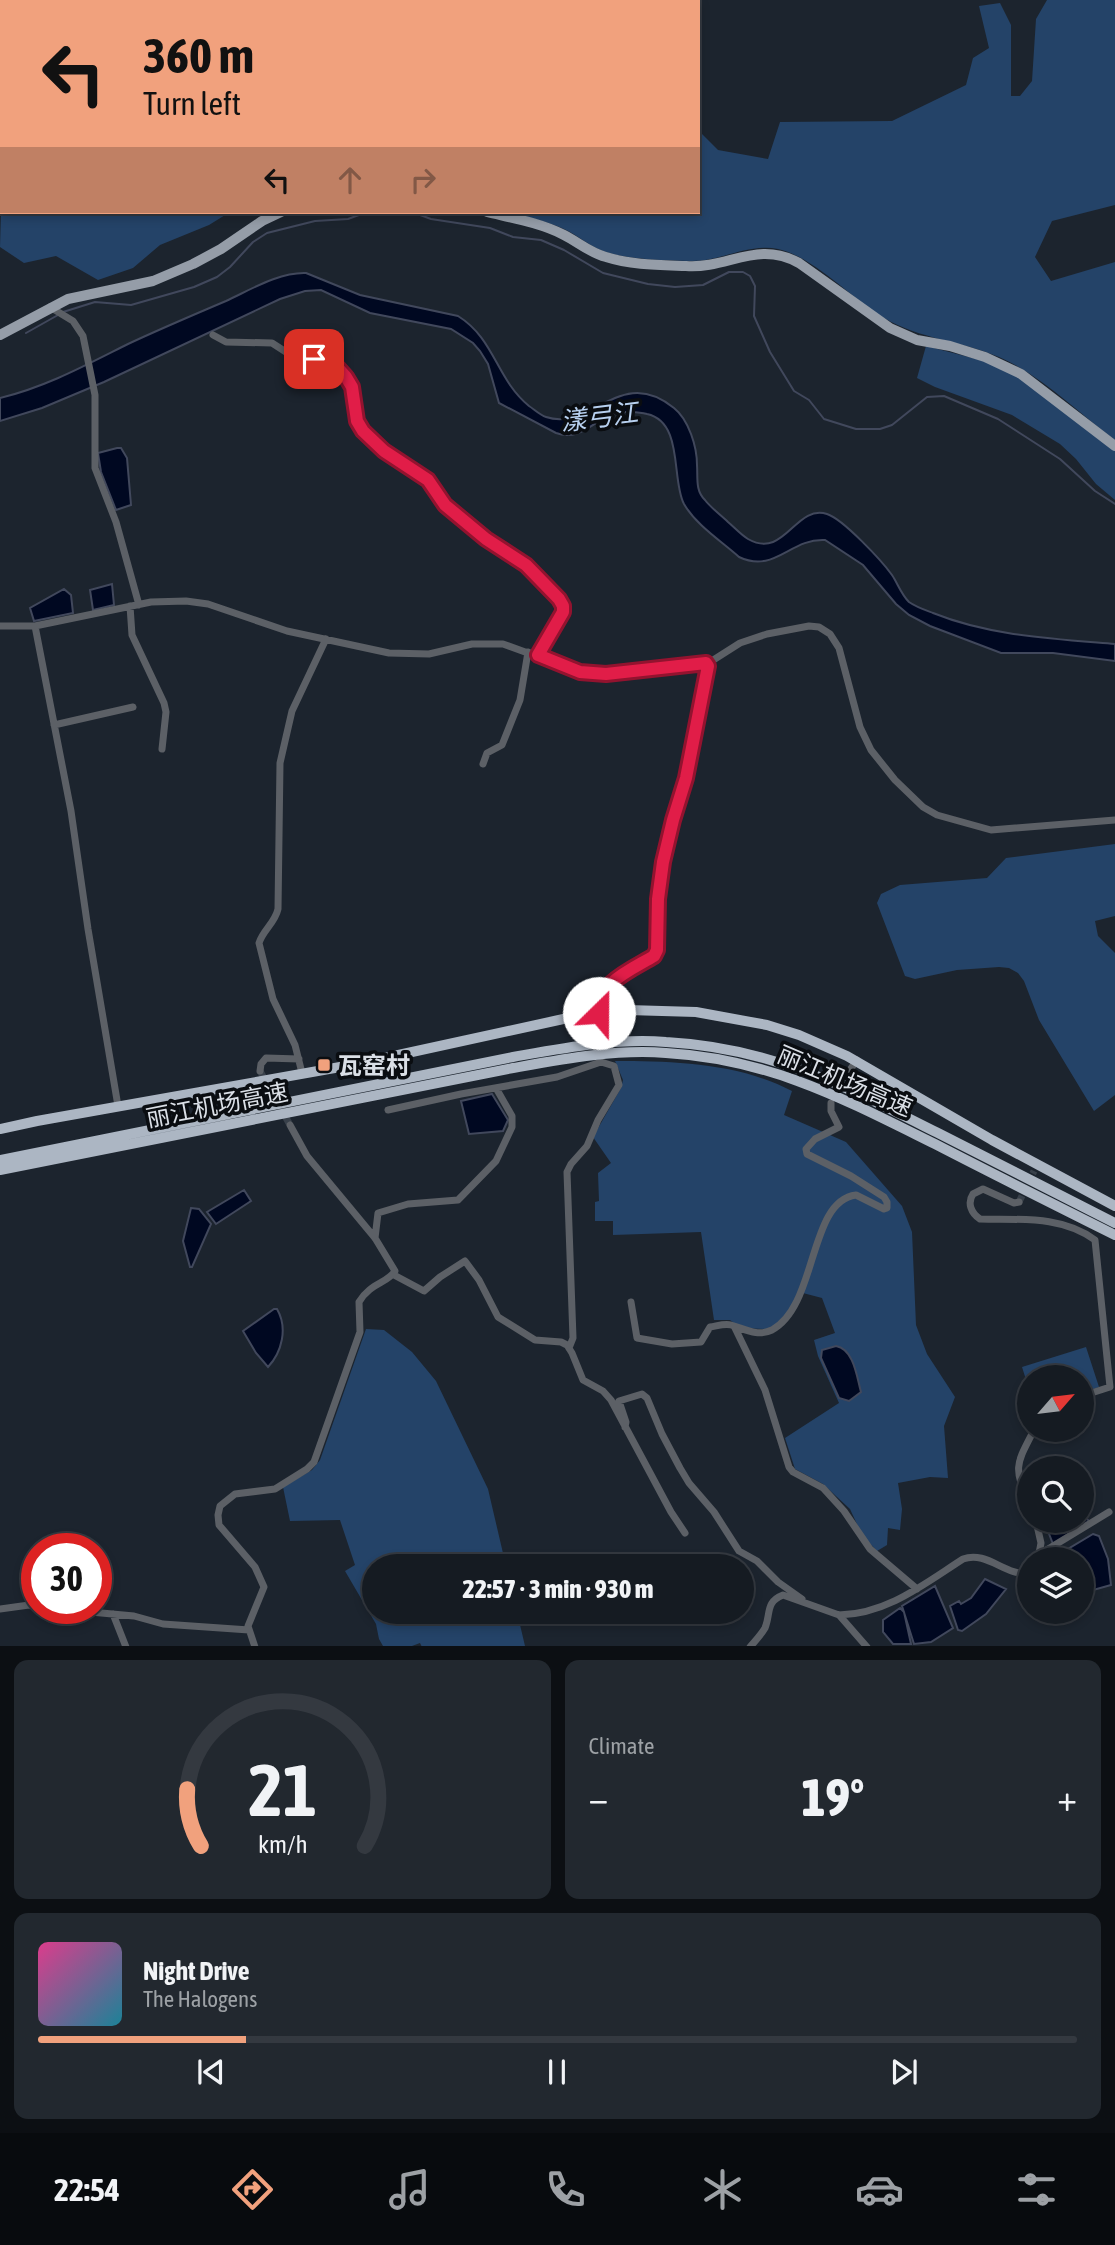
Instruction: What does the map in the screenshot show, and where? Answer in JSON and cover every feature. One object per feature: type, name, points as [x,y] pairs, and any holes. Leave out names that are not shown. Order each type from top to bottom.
[{"type":"highway","points":[[0,1129],[435,1049],[599,1013],[652,1010],[696,1012],[733,1017],[799,1035],[857,1060],[1035,1168],[1115,1206]]},
{"type":"highway","name":"丽江机场高速","points":[[0,1160],[513,1056],[583,1045],[665,1041],[744,1052],[813,1073],[900,1113],[1115,1223]]},
{"type":"highway","name":"丽江机场高速","points":[[0,1170],[513,1068],[595,1055],[664,1052],[751,1065],[809,1083],[895,1123],[1115,1235]]},
{"type":"main road","points":[[0,335],[50,307],[80,295],[161,278],[207,257],[277,214]]},
{"type":"main road","points":[[494,214],[562,234],[593,253],[620,261],[693,267],[760,253],[785,256],[799,263],[879,322],[902,334],[985,357],[1021,374],[1115,446]]},
{"type":"street","points":[[50,307],[78,327],[89,357],[95,395],[95,468],[119,531],[139,605]]},
{"type":"street","points":[[213,335],[226,342],[272,343],[289,354],[314,359],[340,370],[352,387],[357,421],[363,431],[384,451],[428,480],[445,505],[486,539],[526,565],[559,599],[563,612],[538,655]]},
{"type":"street","points":[[0,626],[35,626],[163,601],[197,602],[287,631],[358,648],[397,654],[429,654],[464,646],[503,644],[580,672],[606,674],[707,664],[740,643],[767,634],[809,626],[819,627],[830,634],[839,648],[860,727],[871,750],[895,780],[923,807],[937,815],[991,830],[1115,820]]},
{"type":"street","points":[[130,606],[132,635],[164,702],[166,712],[162,749]]},
{"type":"street","points":[[35,626],[71,811],[118,1106]]},
{"type":"street","points":[[302,1073],[299,1059],[273,999],[259,943],[278,909],[280,763],[292,711],[326,639]]},
{"type":"street","points":[[483,764],[487,753],[502,745],[520,700],[528,652]]},
{"type":"street","points":[[599,1013],[601,997],[609,985],[654,956],[657,950],[658,899],[663,862],[686,778],[709,669],[707,664]]},
{"type":"street","points":[[54,725],[133,706]]},
{"type":"street","points":[[260,1071],[261,1063],[266,1058],[299,1059]]},
{"type":"street","points":[[845,1077],[857,1060]]},
{"type":"street","points":[[388,1110],[557,1077],[601,1062],[614,1066],[619,1085],[598,1120],[587,1146],[567,1172],[573,1338],[569,1348]]},
{"type":"street","points":[[375,1238],[378,1213],[408,1204],[458,1200],[493,1166],[513,1124],[512,1116],[496,1088]]},
{"type":"street","points":[[631,1302],[637,1338],[672,1345],[701,1342],[710,1327],[728,1324],[746,1332],[768,1332],[780,1324],[794,1308],[830,1212],[838,1202],[858,1195],[884,1209],[887,1208],[884,1197],[806,1153],[808,1145],[815,1139],[839,1127],[831,1111],[831,1103]]},
{"type":"street","points":[[290,1125],[307,1156],[375,1238],[394,1267],[394,1275]]},
{"type":"street","points":[[1019,1202],[1014,1203],[983,1189],[973,1194],[970,1204],[973,1213],[980,1219],[1056,1222],[1075,1228],[1095,1240],[1110,1387],[1094,1392]]},
{"type":"street","points":[[394,1275],[424,1291],[465,1261],[479,1280],[498,1317],[535,1340],[561,1342],[569,1348],[583,1380],[606,1394],[685,1533]]},
{"type":"street","points":[[255,1646],[249,1624],[264,1587],[251,1562],[219,1525],[220,1506],[235,1494],[275,1489],[314,1462],[360,1332],[359,1302],[373,1285],[394,1275]]},
{"type":"street","points":[[735,1327],[765,1390],[789,1467],[793,1472],[823,1488],[844,1511],[870,1549],[917,1589]]},
{"type":"street","points":[[624,1428],[626,1422],[620,1401],[642,1395],[647,1398],[662,1434],[689,1483],[714,1512],[739,1551],[757,1561],[805,1603]]},
{"type":"street","points":[[1055,1547],[1109,1512]]},
{"type":"street","points":[[839,1615],[884,1607],[899,1601],[971,1556],[1017,1572]]},
{"type":"street","points":[[751,1646],[765,1628],[768,1609],[773,1600],[783,1595],[839,1615],[866,1646]]},
{"type":"street","points":[[0,1609],[21,1606]]},
{"type":"street","points":[[126,1646],[113,1614],[134,1616],[163,1624],[249,1630]]},
{"type":"shaded area","points":[[1047,0],[1115,0],[1115,205],[1052,221],[1035,257],[1051,281],[1115,262],[1115,440],[1045,384],[1015,365],[999,357],[926,335],[884,318],[819,269],[792,253],[756,248],[701,261],[626,257],[600,250],[557,226],[516,214],[700,214],[700,132],[718,150],[768,159],[780,122],[892,121],[966,85],[973,58],[989,48],[979,6],[1000,3],[1011,25],[1011,96],[1020,96],[1032,81],[1036,19]]},
{"type":"shaded area","points":[[1,214],[227,214],[209,225],[160,245],[133,268],[98,280],[56,256],[24,263],[0,247]]},
{"type":"shaded area","points":[[926,346],[984,361],[1019,377],[1115,450],[1115,500],[1096,484],[1060,444],[1012,415],[917,378]]},
{"type":"shaded area","points":[[1115,844],[1115,916],[1095,921],[1098,936],[1115,953],[1115,1095],[1094,1111],[1039,1020],[1024,981],[1018,973],[999,967],[957,970],[915,979],[905,976],[877,903],[881,894],[900,885],[987,878],[1006,858]]},
{"type":"shaded area","points":[[615,1061],[683,1063],[728,1069],[750,1074],[792,1091],[784,1115],[846,1142],[902,1206],[912,1232],[916,1325],[927,1354],[955,1397],[944,1426],[948,1478],[930,1477],[898,1483],[902,1509],[900,1530],[888,1528],[887,1545],[877,1551],[862,1535],[850,1509],[823,1484],[795,1469],[785,1438],[839,1403],[818,1356],[814,1340],[835,1333],[822,1298],[799,1292],[791,1309],[774,1326],[767,1329],[740,1328],[730,1320],[714,1320],[701,1232],[613,1235],[613,1221],[595,1221],[595,1202],[599,1201],[598,1173],[611,1163],[593,1137],[621,1088],[623,1080]]},
{"type":"shaded area","points":[[366,1329],[384,1330],[412,1352],[436,1381],[488,1489],[503,1554],[362,1554],[362,1600],[345,1571],[355,1565],[340,1520],[290,1521],[283,1487],[312,1470],[320,1460]]},
{"type":"shaded area","points":[[1086,1347],[1092,1365],[1028,1365]]},
{"type":"shaded area","points":[[1094,1372],[1099,1387],[1094,1389]]},
{"type":"shaded area","points":[[376,1624],[520,1624],[525,1646],[422,1646],[420,1643],[412,1646],[383,1646]]},
{"type":"water","name":"漾弓江","points":[[306,273],[360,295],[458,316],[480,336],[518,395],[546,417],[562,419],[578,416],[622,395],[638,393],[655,396],[674,408],[688,427],[696,450],[698,484],[702,496],[748,539],[761,544],[771,543],[806,517],[816,513],[827,514],[852,532],[871,551],[892,575],[909,602],[955,621],[1000,632],[1115,644],[1115,661],[1053,653],[1001,653],[930,626],[909,615],[896,604],[863,565],[825,540],[802,544],[773,559],[763,561],[739,557],[702,526],[684,504],[672,440],[659,419],[644,413],[618,412],[572,435],[556,433],[499,403],[488,364],[480,351],[473,343],[451,329],[370,313],[321,290],[305,291],[280,299],[104,382],[42,408],[0,421],[0,398],[66,375],[140,338],[265,282],[285,275]]},
{"type":"water","points":[[121,448],[127,458],[131,505],[116,510],[101,472],[98,453]]},
{"type":"water","points":[[112,584],[114,605],[93,610],[90,590]]},
{"type":"water","points":[[64,589],[71,595],[73,613],[34,621],[30,608]]},
{"type":"water","points":[[492,1094],[508,1120],[503,1131],[469,1134],[461,1101]]},
{"type":"water","points":[[244,1190],[251,1201],[216,1224],[207,1212]]},
{"type":"water","points":[[191,1208],[199,1209],[211,1224],[190,1267],[183,1241]]},
{"type":"water","points":[[277,1309],[280,1316],[283,1332],[277,1354],[268,1367],[243,1331]]},
{"type":"water","points":[[836,1346],[847,1352],[851,1358],[861,1392],[849,1401],[839,1398],[821,1358],[822,1350]]},
{"type":"water","points":[[1049,1533],[1070,1533],[1053,1544]]},
{"type":"water","points":[[1093,1534],[1099,1536],[1108,1559],[1111,1585],[1094,1590],[1094,1547],[1071,1547]]},
{"type":"water","points":[[985,1579],[1006,1589],[986,1614],[962,1631],[958,1630],[950,1606],[971,1598]]},
{"type":"water","points":[[935,1586],[953,1628],[931,1642],[914,1644],[902,1606]]},
{"type":"water","points":[[900,1608],[904,1612],[911,1644],[893,1644],[883,1632],[883,1620]]},
{"type":"waterway","points":[[63,312],[95,302],[131,305],[194,287],[217,277],[253,242],[267,233],[315,221],[348,219],[362,214]]},
{"type":"waterway","points":[[417,214],[431,219],[490,228],[513,237],[541,240],[603,273],[648,284],[675,287],[703,285],[729,272],[743,272],[750,276],[755,286],[754,316],[770,352],[794,391],[809,400],[824,419],[856,429],[880,429],[892,425],[927,397],[944,396],[998,419],[1060,459],[1095,491],[1115,504]]},
{"type":"waterway","points":[[26,333],[58,315]]},
{"type":"tunnel","points":[[260,1071],[290,1125]]},
{"type":"tunnel","points":[[1019,1202],[1034,1171]]},
{"type":"place","name":"瓦窑村","points":[[324,1065]]},
{"type":"route","points":[[314,359],[338,368],[346,377],[355,398],[357,421],[363,431],[384,451],[428,480],[445,505],[486,539],[526,565],[559,599],[563,612],[538,655],[580,672],[593,674],[626,674],[706,663],[708,666],[686,778],[663,862],[658,899],[657,950],[654,956],[609,985],[601,997],[599,1013]]}]
